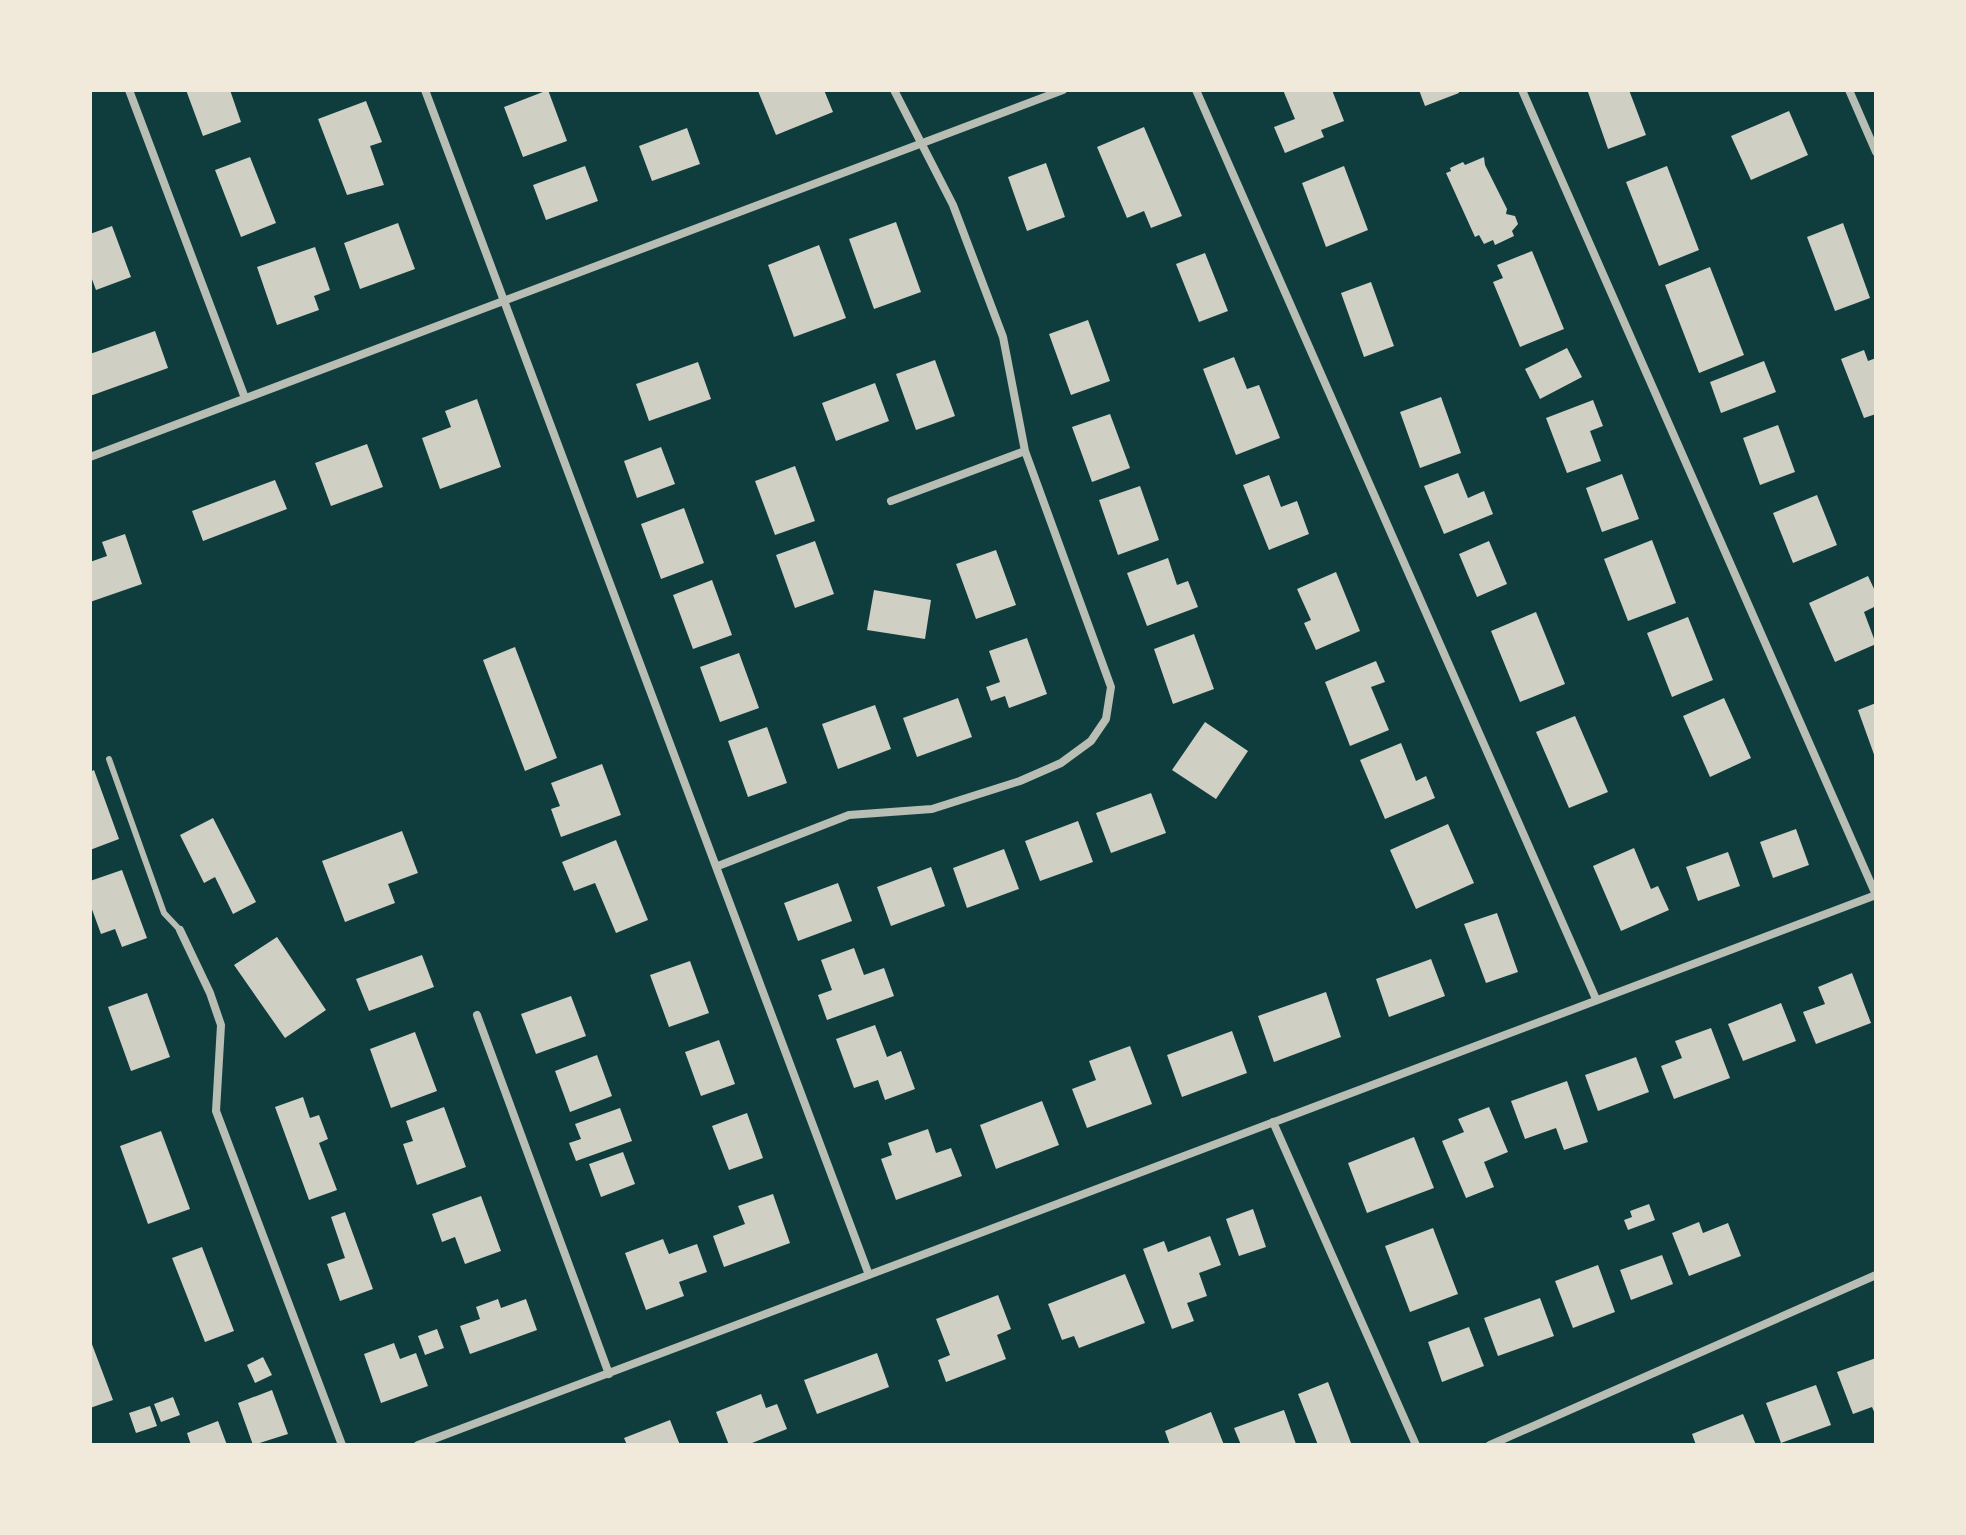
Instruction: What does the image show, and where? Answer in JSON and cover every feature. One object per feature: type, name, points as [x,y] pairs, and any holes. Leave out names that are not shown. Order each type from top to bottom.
[{"type":"street","points":[[129,90],[245,398]]},
{"type":"street","points":[[425,90],[869,1275]]},
{"type":"street","points":[[718,866],[849,815],[932,809],[1020,781],[1061,763],[1091,741],[1106,719],[1111,687],[1025,451],[1003,337],[953,205],[894,90]]},
{"type":"street","points":[[90,457],[1063,90]]},
{"type":"street","points":[[1196,90],[1596,999]]},
{"type":"street","points":[[418,1445],[1876,895],[1522,90]]},
{"type":"street","points":[[1849,90],[1876,152]]},
{"type":"street","points":[[891,501],[1025,451]]},
{"type":"street","points":[[180,930],[210,993],[221,1025],[216,1111],[342,1445]]},
{"type":"street","points":[[477,1015],[609,1374]]},
{"type":"street","points":[[1273,1122],[1416,1445]]},
{"type":"street","points":[[1490,1445],[1876,1275]]},
{"type":"lane","points":[[109,759],[164,913],[180,930]]},
{"type":"building","points":[[186,90],[230,90],[241,122],[203,136]]},
{"type":"building","points":[[548,90],[567,141],[523,157],[504,107]]},
{"type":"building","points":[[824,90],[833,112],[776,135],[758,91]]},
{"type":"building","points":[[1283,90],[1332,90],[1344,121],[1321,130],[1324,137],[1285,153],[1274,127],[1295,119]]},
{"type":"building","points":[[1419,90],[1458,90],[1459,93],[1425,106]]},
{"type":"building","points":[[1629,90],[1646,135],[1608,149],[1588,92]]},
{"type":"building","points":[[366,101],[382,142],[370,146],[384,185],[347,195],[318,119]]},
{"type":"building","points":[[1789,111],[1808,155],[1751,180],[1731,136]]},
{"type":"building","points":[[1144,127],[1182,216],[1151,228],[1144,211],[1127,218],[1097,147]]},
{"type":"building","points":[[687,128],[700,164],[652,181],[639,146]]},
{"type":"building","points":[[250,157],[276,223],[241,237],[215,170]]},
{"type":"building","points":[[1484,157],[1507,209],[1506,214],[1515,216],[1518,224],[1512,231],[1514,236],[1495,245],[1493,240],[1484,244],[1479,235],[1475,237],[1446,173],[1463,162],[1465,165]]},
{"type":"building","points":[[1046,163],[1065,217],[1027,231],[1008,177]]},
{"type":"building","points":[[585,166],[598,201],[546,220],[533,185]]},
{"type":"building","points":[[1344,166],[1368,230],[1326,247],[1302,183]]},
{"type":"building","points":[[1667,166],[1699,250],[1659,266],[1626,182]]},
{"type":"building","points":[[896,222],[921,292],[874,309],[849,239]]},
{"type":"building","points":[[398,223],[415,269],[360,289],[344,243]]},
{"type":"building","points":[[1843,223],[1870,298],[1835,311],[1807,237]]},
{"type":"building","points":[[112,226],[131,277],[96,290],[90,274],[90,234]]},
{"type":"building","points":[[819,245],[846,318],[794,337],[768,265]]},
{"type":"building","points":[[315,247],[330,290],[314,296],[319,310],[277,325],[257,267]]},
{"type":"building","points":[[1532,251],[1564,329],[1520,347],[1493,282],[1503,278],[1497,265]]},
{"type":"building","points":[[1205,253],[1228,311],[1199,322],[1176,264]]},
{"type":"building","points":[[1710,267],[1744,355],[1699,373],[1665,285]]},
{"type":"building","points":[[1371,282],[1394,346],[1364,357],[1341,293]]},
{"type":"building","points":[[1088,320],[1110,381],[1071,395],[1049,334]]},
{"type":"building","points":[[155,331],[168,368],[90,396],[90,354]]},
{"type":"building","points":[[1567,348],[1582,377],[1540,399],[1525,369]]},
{"type":"building","points":[[1864,350],[1868,361],[1876,358],[1876,414],[1864,418],[1841,359]]},
{"type":"building","points":[[1234,357],[1247,389],[1259,385],[1280,438],[1236,455],[1203,369]]},
{"type":"building","points":[[935,360],[955,416],[916,430],[896,374]]},
{"type":"building","points":[[1764,361],[1776,392],[1721,413],[1710,382]]},
{"type":"building","points":[[698,362],[711,399],[649,421],[636,384]]},
{"type":"building","points":[[875,383],[889,421],[836,441],[822,403]]},
{"type":"building","points":[[1441,397],[1461,453],[1420,468],[1400,412]]},
{"type":"building","points":[[477,399],[501,467],[440,489],[422,438],[451,427],[445,411]]},
{"type":"building","points":[[1593,400],[1603,426],[1590,431],[1601,461],[1567,473],[1546,418]]},
{"type":"building","points":[[1110,414],[1130,468],[1092,482],[1072,427]]},
{"type":"building","points":[[1778,425],[1795,472],[1760,485],[1743,438]]},
{"type":"building","points":[[367,444],[383,487],[331,506],[315,463]]},
{"type":"building","points":[[661,447],[675,484],[637,498],[624,461]]},
{"type":"building","points":[[795,466],[815,521],[775,535],[755,481]]},
{"type":"building","points":[[1458,473],[1468,498],[1484,491],[1493,514],[1444,534],[1424,486]]},
{"type":"building","points":[[1622,474],[1639,519],[1602,532],[1586,488]]},
{"type":"building","points":[[1269,475],[1281,507],[1297,501],[1309,534],[1269,550],[1243,485]]},
{"type":"building","points":[[275,480],[287,509],[203,541],[192,511]]},
{"type":"building","points":[[1140,486],[1159,540],[1118,555],[1099,500]]},
{"type":"building","points":[[1817,495],[1837,545],[1793,563],[1773,513]]},
{"type":"building","points":[[684,508],[704,563],[661,579],[641,524]]},
{"type":"building","points":[[125,534],[142,584],[90,602],[90,562],[107,556],[102,542]]},
{"type":"building","points":[[1652,540],[1676,603],[1628,621],[1604,559]]},
{"type":"building","points":[[815,541],[834,594],[795,608],[776,555]]},
{"type":"building","points":[[1489,541],[1507,584],[1477,597],[1459,554]]},
{"type":"building","points":[[996,550],[1016,605],[976,619],[956,564]]},
{"type":"building","points":[[1168,558],[1177,585],[1188,581],[1198,607],[1147,626],[1127,573]]},
{"type":"building","points":[[1336,572],[1360,631],[1316,650],[1304,623],[1311,620],[1297,589]]},
{"type":"building","points":[[1868,576],[1876,593],[1876,606],[1864,612],[1876,644],[1835,662],[1809,603]]},
{"type":"building","points":[[712,580],[732,635],[693,649],[673,595]]},
{"type":"building","points":[[874,590],[931,600],[925,639],[867,630]]},
{"type":"building","points":[[1536,612],[1565,684],[1520,702],[1491,631]]},
{"type":"building","points":[[1688,617],[1713,680],[1672,697],[1647,633]]},
{"type":"building","points":[[1194,634],[1214,689],[1173,704],[1154,649]]},
{"type":"building","points":[[1027,638],[1047,694],[1009,708],[1005,696],[991,701],[986,687],[1000,682],[989,651]]},
{"type":"building","points":[[515,647],[557,758],[525,771],[483,660]]},
{"type":"building","points":[[739,653],[759,708],[720,722],[700,667]]},
{"type":"building","points":[[1376,661],[1385,682],[1371,687],[1389,730],[1350,746],[1325,682]]},
{"type":"building","points":[[958,698],[972,737],[917,757],[903,718]]},
{"type":"building","points":[[1724,698],[1751,758],[1710,777],[1683,716]]},
{"type":"building","points":[[1876,703],[1876,760],[1858,710]]},
{"type":"building","points":[[875,705],[891,749],[838,769],[822,724]]},
{"type":"building","points":[[1575,716],[1608,792],[1569,808],[1536,732]]},
{"type":"building","points":[[1205,722],[1248,751],[1216,799],[1172,770]]},
{"type":"building","points":[[767,727],[787,783],[748,797],[728,741]]},
{"type":"building","points":[[1401,743],[1416,781],[1426,776],[1435,798],[1385,819],[1360,760]]},
{"type":"building","points":[[602,764],[621,815],[561,837],[551,809],[560,806],[551,783]]},
{"type":"building","points":[[94,770],[119,839],[90,850],[90,772]]},
{"type":"building","points":[[1151,793],[1166,833],[1111,853],[1096,813]]},
{"type":"building","points":[[213,818],[256,902],[233,914],[215,877],[204,883],[180,835]]},
{"type":"building","points":[[1078,821],[1093,862],[1040,881],[1025,841]]},
{"type":"building","points":[[1448,824],[1474,883],[1416,909],[1390,850]]},
{"type":"building","points":[[1796,829],[1809,865],[1773,878],[1760,842]]},
{"type":"building","points":[[402,831],[418,873],[388,884],[395,903],[345,922],[322,861]]},
{"type":"building","points":[[616,840],[648,920],[616,933],[595,883],[574,891],[562,862]]},
{"type":"building","points":[[1634,848],[1651,889],[1658,886],[1669,910],[1621,931],[1593,866]]},
{"type":"building","points":[[1004,849],[1019,889],[967,908],[953,868]]},
{"type":"building","points":[[1728,852],[1740,886],[1698,901],[1686,867]]},
{"type":"building","points":[[931,867],[945,906],[891,926],[877,887]]},
{"type":"building","points":[[122,870],[147,938],[122,947],[115,929],[101,934],[90,904],[90,881]]},
{"type":"building","points":[[838,883],[852,921],[798,941],[784,903]]},
{"type":"building","points":[[1497,913],[1518,972],[1486,983],[1464,924]]},
{"type":"building","points":[[277,937],[326,1010],[285,1038],[234,965]]},
{"type":"building","points":[[854,948],[864,975],[884,968],[894,996],[827,1020],[818,995],[832,990],[821,960]]},
{"type":"building","points":[[422,955],[434,987],[369,1011],[356,979]]},
{"type":"building","points":[[1431,959],[1445,996],[1389,1017],[1376,979]]},
{"type":"building","points":[[690,961],[709,1013],[669,1027],[650,975]]},
{"type":"building","points":[[1852,973],[1871,1023],[1816,1044],[1803,1012],[1825,1004],[1818,987]]},
{"type":"building","points":[[1326,992],[1341,1037],[1274,1062],[1258,1016]]},
{"type":"building","points":[[147,993],[170,1057],[131,1071],[108,1007]]},
{"type":"building","points":[[571,996],[586,1036],[536,1054],[521,1014]]},
{"type":"building","points":[[1781,1003],[1796,1041],[1743,1061],[1728,1024]]},
{"type":"building","points":[[875,1025],[887,1057],[901,1051],[915,1089],[885,1100],[878,1080],[854,1088],[836,1039]]},
{"type":"building","points":[[1711,1028],[1730,1078],[1674,1099],[1661,1066],[1682,1058],[1675,1041]]},
{"type":"building","points":[[1232,1031],[1247,1073],[1182,1097],[1167,1055]]},
{"type":"building","points":[[415,1032],[437,1091],[391,1108],[370,1049]]},
{"type":"building","points":[[719,1040],[735,1084],[701,1096],[685,1052]]},
{"type":"building","points":[[1130,1046],[1152,1104],[1087,1128],[1072,1089],[1096,1080],[1089,1061]]},
{"type":"building","points":[[597,1055],[612,1096],[570,1112],[555,1071]]},
{"type":"building","points":[[1636,1057],[1649,1092],[1598,1111],[1585,1075]]},
{"type":"building","points":[[1567,1081],[1588,1142],[1564,1150],[1556,1128],[1525,1139],[1511,1101]]},
{"type":"building","points":[[303,1097],[310,1118],[319,1115],[328,1139],[319,1143],[337,1190],[309,1200],[275,1107]]},
{"type":"building","points":[[1042,1101],[1059,1145],[996,1169],[980,1125]]},
{"type":"building","points":[[444,1107],[466,1167],[417,1185],[403,1144],[413,1141],[406,1121]]},
{"type":"building","points":[[1489,1107],[1508,1152],[1484,1162],[1494,1187],[1466,1198],[1442,1141],[1464,1132],[1458,1119]]},
{"type":"building","points":[[620,1108],[632,1141],[576,1161],[569,1143],[581,1139],[575,1124]]},
{"type":"building","points":[[747,1113],[763,1158],[729,1170],[712,1126]]},
{"type":"building","points":[[928,1129],[936,1153],[951,1148],[962,1176],[896,1200],[881,1159],[892,1155],[888,1143]]},
{"type":"building","points":[[161,1131],[190,1209],[148,1224],[120,1146]]},
{"type":"building","points":[[1414,1137],[1434,1188],[1367,1213],[1348,1163]]},
{"type":"building","points":[[623,1152],[635,1184],[601,1197],[589,1164]]},
{"type":"building","points":[[773,1194],[790,1243],[724,1267],[713,1236],[745,1224],[738,1206]]},
{"type":"building","points":[[481,1196],[501,1251],[465,1264],[455,1237],[442,1242],[432,1214]]},
{"type":"building","points":[[1649,1204],[1655,1220],[1628,1230],[1624,1220],[1632,1217],[1630,1211]]},
{"type":"building","points":[[1253,1209],[1266,1247],[1239,1256],[1226,1219]]},
{"type":"building","points":[[345,1212],[373,1289],[340,1301],[327,1264],[345,1258],[331,1217]]},
{"type":"building","points":[[1699,1222],[1703,1233],[1728,1223],[1741,1256],[1689,1276],[1672,1233]]},
{"type":"building","points":[[1433,1228],[1458,1294],[1410,1312],[1385,1246]]},
{"type":"building","points":[[1210,1236],[1221,1265],[1199,1273],[1207,1296],[1187,1303],[1194,1321],[1172,1329],[1143,1249],[1164,1241],[1168,1252]]},
{"type":"building","points":[[663,1239],[669,1254],[697,1244],[707,1272],[679,1282],[684,1296],[646,1310],[625,1253]]},
{"type":"building","points":[[202,1247],[234,1331],[205,1342],[172,1258]]},
{"type":"building","points":[[1662,1255],[1673,1284],[1631,1300],[1620,1270]]},
{"type":"building","points":[[1598,1265],[1615,1312],[1573,1328],[1555,1281]]},
{"type":"building","points":[[1125,1274],[1145,1323],[1079,1348],[1074,1336],[1062,1340],[1048,1304]]},
{"type":"building","points":[[998,1295],[1011,1329],[997,1335],[1006,1359],[946,1382],[938,1360],[950,1355],[936,1319]]},
{"type":"building","points":[[1540,1298],[1554,1336],[1498,1356],[1484,1318]]},
{"type":"building","points":[[498,1299],[501,1308],[526,1299],[537,1330],[470,1354],[460,1326],[480,1319],[476,1307]]},
{"type":"building","points":[[1469,1327],[1484,1366],[1442,1382],[1428,1342]]},
{"type":"building","points":[[437,1329],[444,1348],[425,1355],[418,1336]]},
{"type":"building","points":[[90,1339],[113,1400],[90,1408]]},
{"type":"building","points":[[394,1343],[400,1359],[416,1353],[428,1386],[381,1403],[364,1354]]},
{"type":"building","points":[[877,1353],[889,1387],[817,1414],[804,1380]]},
{"type":"building","points":[[263,1357],[272,1375],[255,1383],[247,1365]]},
{"type":"building","points":[[1876,1358],[1876,1416],[1872,1407],[1853,1414],[1837,1372]]},
{"type":"building","points":[[1328,1382],[1351,1443],[1347,1445],[1318,1445],[1298,1394]]},
{"type":"building","points":[[1816,1385],[1831,1425],[1781,1443],[1766,1403]]},
{"type":"building","points":[[272,1390],[288,1434],[253,1445],[238,1403]]},
{"type":"building","points":[[761,1394],[766,1408],[777,1404],[787,1429],[747,1445],[729,1445],[716,1412]]},
{"type":"building","points":[[173,1397],[180,1415],[161,1422],[154,1404]]},
{"type":"building","points":[[150,1406],[157,1426],[136,1433],[129,1413]]},
{"type":"building","points":[[1284,1410],[1296,1444],[1241,1445],[1234,1428]]},
{"type":"building","points":[[1211,1412],[1224,1445],[1170,1445],[1165,1431]]},
{"type":"building","points":[[1743,1414],[1756,1445],[1696,1445],[1692,1434]]},
{"type":"building","points":[[670,1420],[680,1445],[627,1445],[624,1438]]},
{"type":"building","points":[[218,1421],[227,1445],[191,1445],[187,1433]]}]
